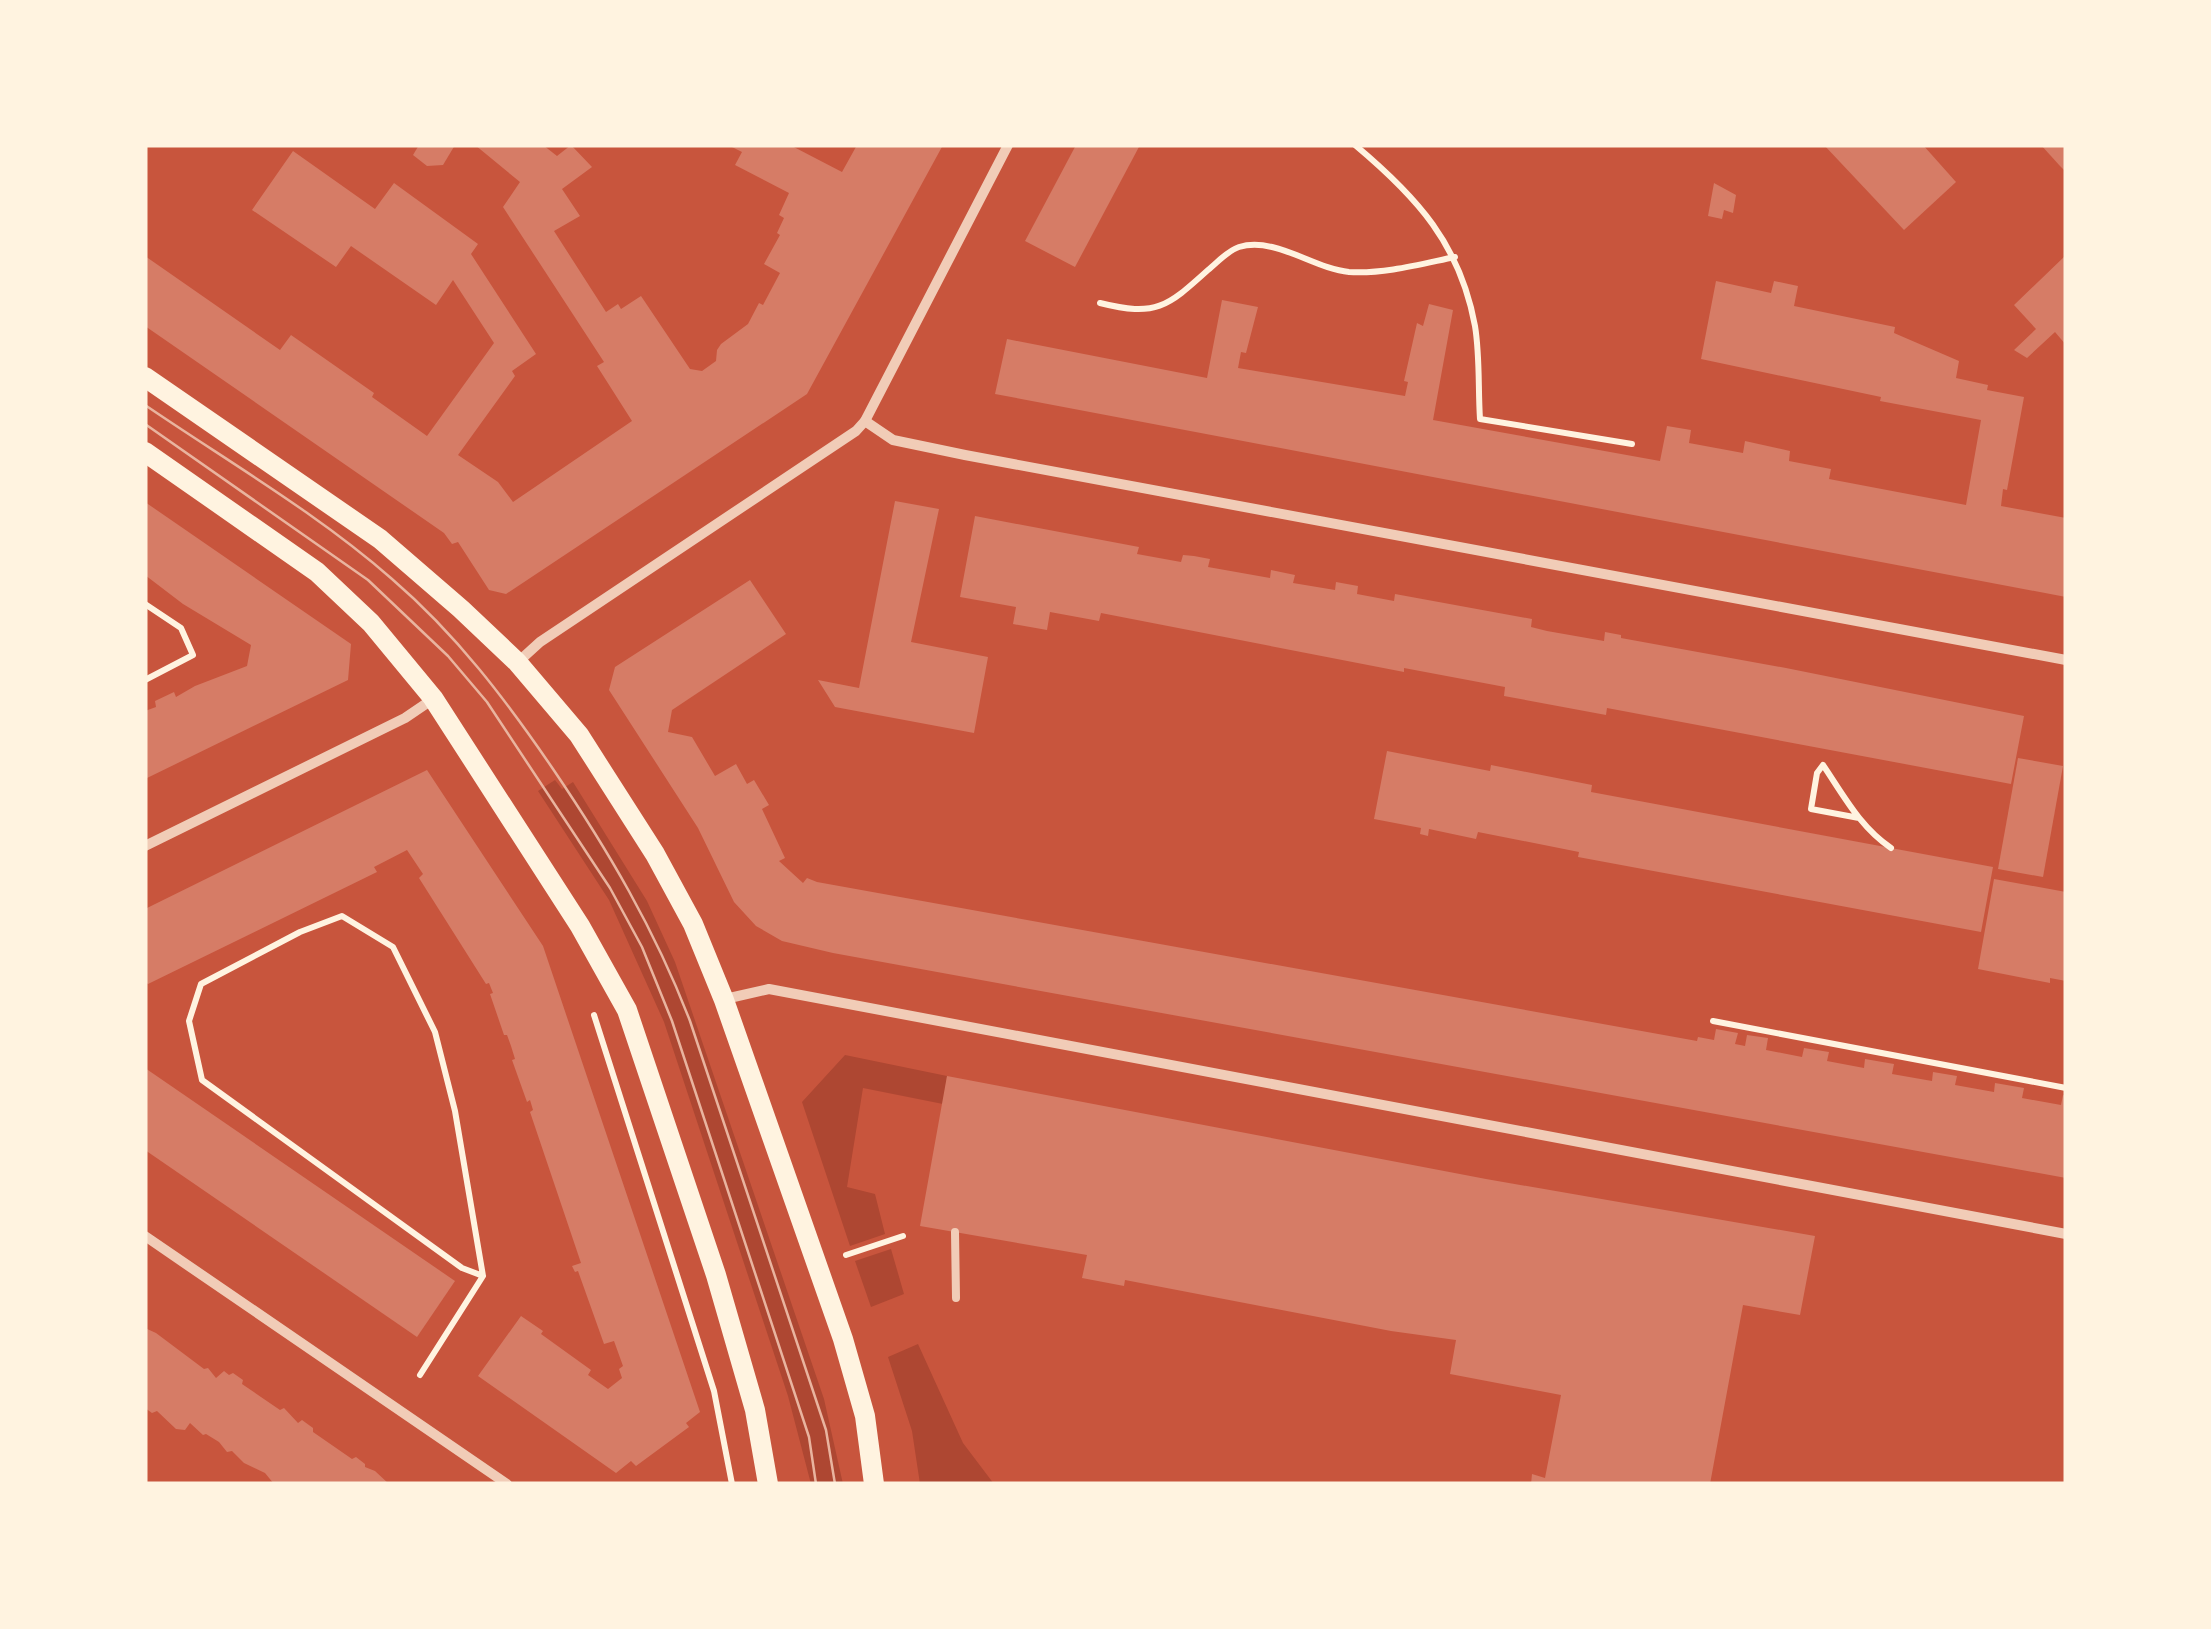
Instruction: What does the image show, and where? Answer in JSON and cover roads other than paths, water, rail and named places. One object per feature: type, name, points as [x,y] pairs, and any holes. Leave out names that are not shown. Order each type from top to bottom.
[{"type":"main road","points":[[145,377],[380,539],[517,662],[579,734],[655,854],[692,924],[724,1000],[843,1339],[865,1416],[874,1484]]},
{"type":"main road","points":[[145,452],[317,572],[371,623],[433,698],[580,926],[627,1010],[716,1276],[755,1410],[768,1484]]},
{"type":"street","points":[[517,662],[540,642],[845,440],[865,421],[1008,145]]},
{"type":"street","points":[[865,421],[893,440],[911,444],[2066,660]]},
{"type":"street","points":[[145,846],[405,718],[433,698]]},
{"type":"street","points":[[724,1000],[769,989],[2066,1234]]},
{"type":"street","points":[[145,1236],[508,1484]]},
{"type":"lane","points":[[954,1232],[956,1298]]},
{"type":"tram line","points":[[145,405],[333,532],[415,600],[498,693],[593,830],[646,923],[690,1021],[826,1430],[835,1484]]},
{"type":"tram line","points":[[145,424],[368,580],[448,656],[487,702],[610,888],[642,947],[672,1021],[809,1437],[816,1484]]}]
